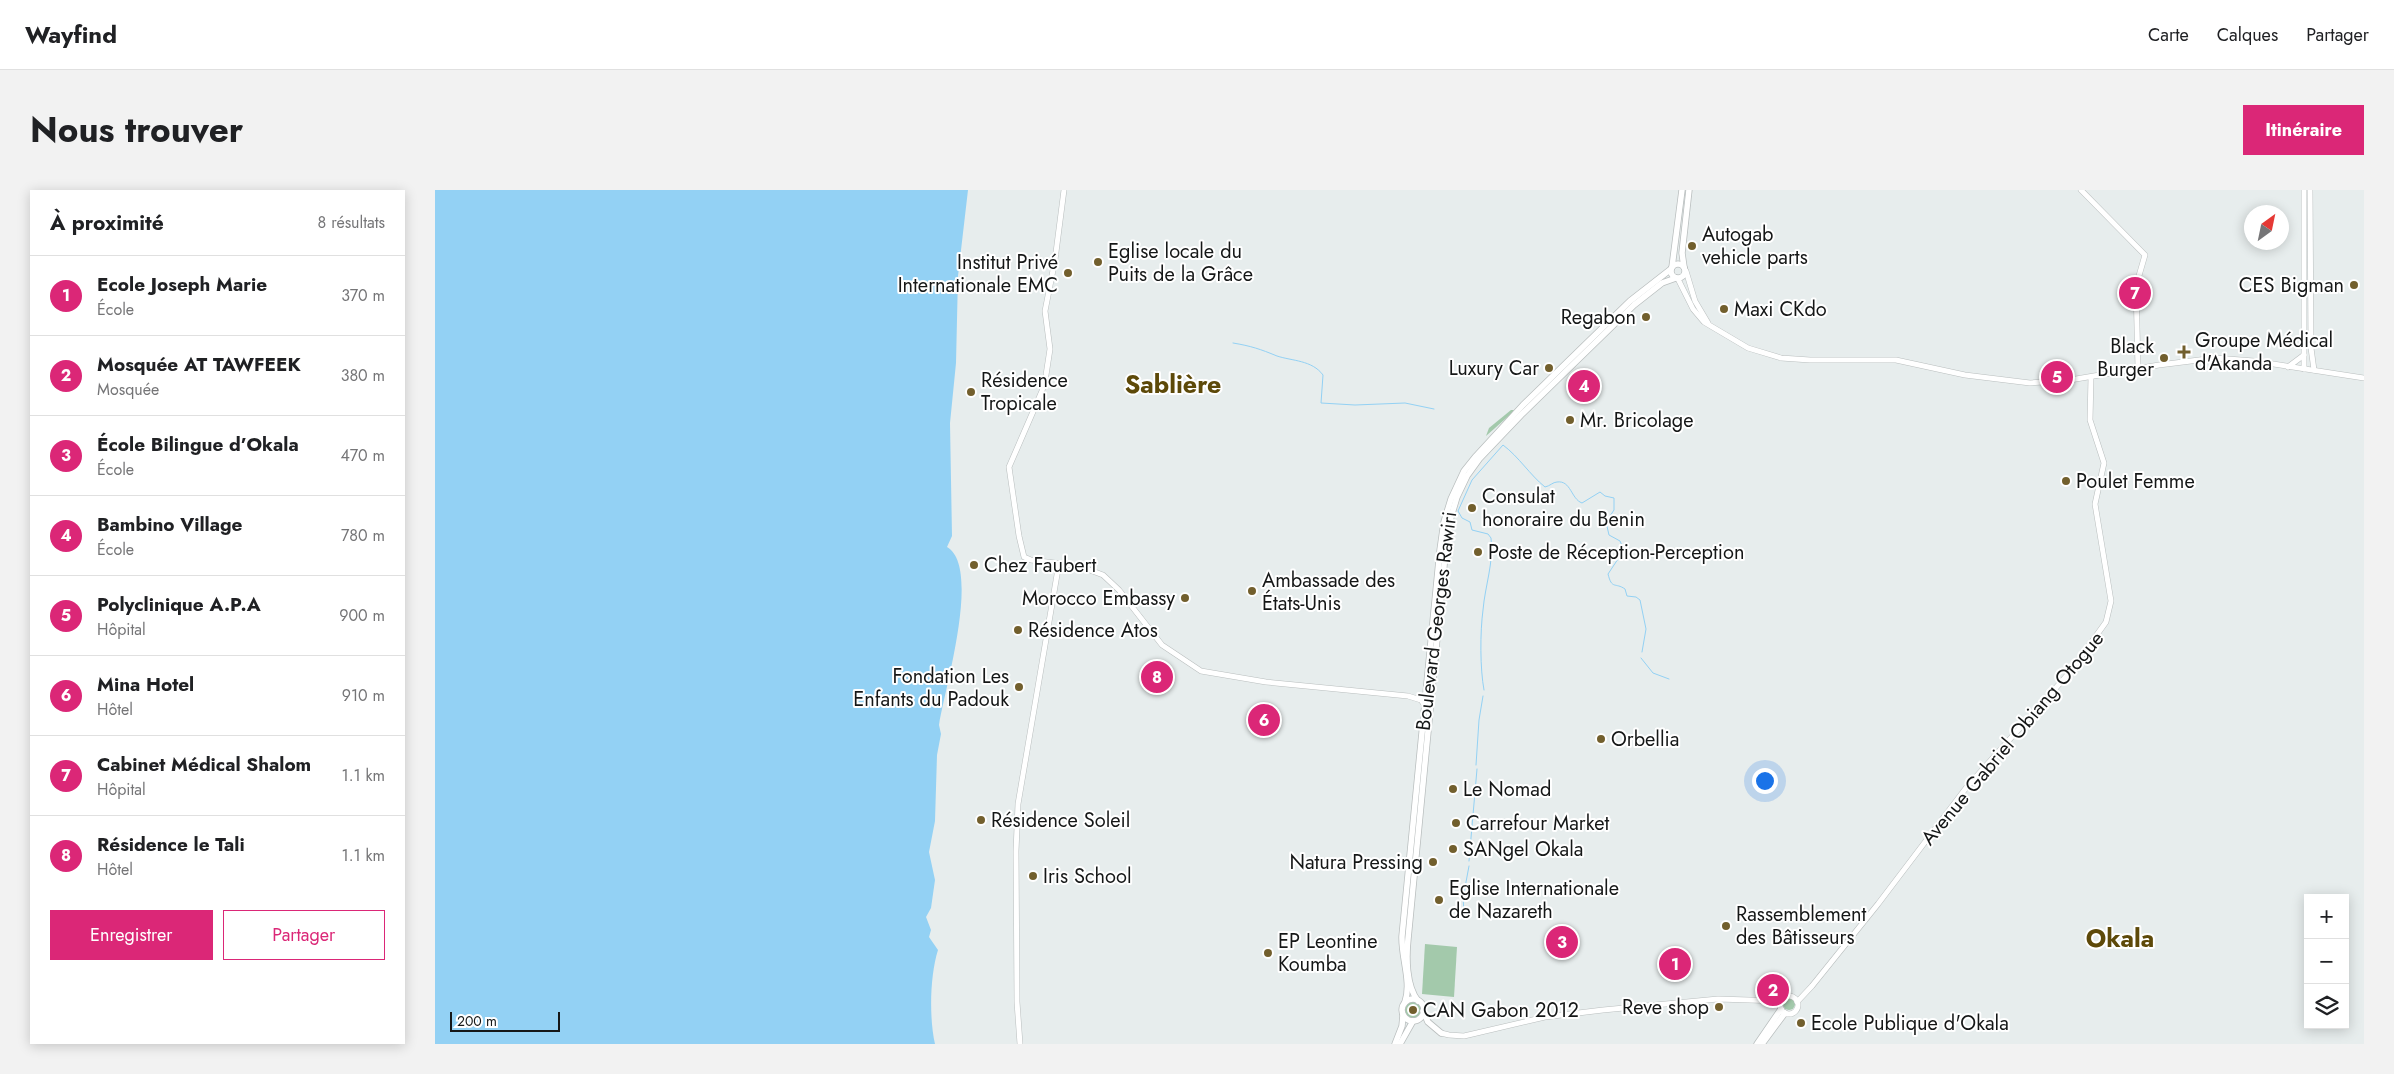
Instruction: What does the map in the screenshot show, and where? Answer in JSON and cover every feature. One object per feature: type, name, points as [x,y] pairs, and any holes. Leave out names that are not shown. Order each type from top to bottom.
[{"type":"main road","points":[[1682,190],[1671,268],[1671,274],[1677,279],[1683,277],[1685,269],[1682,253],[1689,190]]},
{"type":"main road","points":[[1671,268],[1677,264],[1685,269]]},
{"type":"main road","name":"Boulevard Georges Rawiri","points":[[1405,1002],[1407,988],[1402,940],[1444,522],[1454,490],[1464,472],[1485,444],[1634,298],[1671,268]]},
{"type":"main road","name":"Boulevard Georges Rawiri","points":[[1419,1001],[1413,992],[1407,939],[1446,545],[1454,503],[1477,461],[1521,414],[1639,300],[1665,282],[1677,279]]},
{"type":"main road","points":[[1395,1044],[1402,1026],[1402,1008],[1405,1002],[1411,999],[1419,1001],[1428,1022],[1441,1033]]},
{"type":"main road","points":[[1401,1044],[1414,1020],[1423,1011]]},
{"type":"main road","points":[[1757,1044],[1783,1011]]},
{"type":"main road","points":[[1762,1044],[1783,1011]]},
{"type":"main road","points":[[1403,1015],[1441,1033]]},
{"type":"street","points":[[1064,190],[1055,260],[1045,311],[1050,349],[1046,375],[1039,397],[1011,461],[1009,473],[1024,556],[1031,560],[1085,568],[1108,579],[1163,645],[1201,671],[1244,680],[1415,698],[1423,696],[1427,690]]},
{"type":"street","points":[[2081,190],[2145,255],[2136,286],[2138,368]]},
{"type":"street","points":[[2304,190],[2304,369]]},
{"type":"street","points":[[2310,190],[2311,348],[2314,370]]},
{"type":"street","points":[[1685,269],[1695,301],[1709,325]]},
{"type":"street","points":[[1677,279],[1696,314],[1709,325],[1748,348],[1781,358],[1901,361],[1965,375],[2025,382],[2055,382],[2138,368],[2215,358],[2288,366],[2364,378]]},
{"type":"street","points":[[2288,366],[2304,355]]},
{"type":"street","name":"Avenue Gabriel Obiang Otogue","points":[[1797,1002],[1878,904],[1966,788],[2069,672],[2106,622],[2111,601],[2095,504],[2104,463],[2090,420],[2091,377]]},
{"type":"street","points":[[1020,1044],[1017,1002],[1017,812],[1059,564]]},
{"type":"street","points":[[1415,698],[1423,702],[1426,708]]},
{"type":"street","points":[[1790,996],[1797,1002],[1795,1011],[1783,1011],[1780,1002],[1784,997],[1790,996]]},
{"type":"street","points":[[1441,1033],[1458,1036],[1555,1015],[1718,999],[1780,1002]]},
{"type":"green space","points":[[1511,410],[1514,410],[1486,436],[1489,428]]},
{"type":"green space","points":[[1425,944],[1457,947],[1454,997],[1422,994]]},
{"type":"green space","points":[[1789,998],[1795,1004],[1789,1010],[1783,1004]]},
{"type":"green space","points":[[1412,1001],[1418,1004],[1421,1010],[1418,1016],[1412,1019],[1406,1016],[1403,1010],[1406,1004]]},
{"type":"water","points":[[435,190],[968,190],[958,276],[956,363],[950,423],[952,536],[947,547],[957,559],[961,578],[961,603],[953,659],[939,725],[941,734],[937,755],[935,821],[929,852],[935,880],[931,908],[926,917],[931,930],[929,937],[938,950],[933,972],[931,997],[935,1044],[435,1044]]},
{"type":"waterway","points":[[1233,343],[1313,366],[1323,375],[1321,403],[1355,405],[1405,403],[1434,409]]},
{"type":"waterway","points":[[1484,690],[1481,661],[1481,629],[1492,547],[1491,538],[1488,534],[1472,530],[1470,522],[1462,518],[1458,511],[1472,480],[1503,445],[1545,487],[1556,482],[1562,482],[1568,487],[1575,498],[1582,503],[1600,492],[1605,496],[1614,498],[1614,510],[1606,522],[1609,535],[1620,541],[1624,550],[1608,574],[1613,584],[1625,589],[1627,596],[1636,597],[1640,600],[1646,629],[1642,652]]},
{"type":"waterway","points":[[1641,658],[1653,673],[1669,679]]},
{"type":"waterway","points":[[1476,765],[1479,720],[1483,696]]},
{"type":"waterway","points":[[1469,861],[1477,769]]},
{"type":"waterway","points":[[1464,911],[1463,898],[1469,866]]},
{"type":"place","name":"Autogab vehicle parts","points":[[1692,246]]},
{"type":"place","name":"Eglise locale du Puits de la Grâce","points":[[1098,262]]},
{"type":"place","name":"Institut Privé Internationale EMC","points":[[1068,273]]},
{"type":"place","name":"CES Bigman","points":[[2354,285]]},
{"type":"place","name":"Cabinet Médical Shalom","points":[[2135,293]]},
{"type":"place","name":"Maxi CKdo","points":[[1724,309]]},
{"type":"place","name":"Regabon","points":[[1646,317]]},
{"type":"place","name":"Groupe Médical d'Akanda","points":[[2184,352]]},
{"type":"place","name":"Black Burger","points":[[2164,358]]},
{"type":"place","name":"Luxury Car","points":[[1549,368]]},
{"type":"place","name":"Polyclinique A.P.A","points":[[2057,377]]},
{"type":"place","name":"Bambino Village","points":[[1584,386]]},
{"type":"place","name":"Résidence Tropicale","points":[[971,392]]},
{"type":"place","name":"Mr. Bricolage","points":[[1570,420]]},
{"type":"place","name":"Poulet Femme","points":[[2066,481]]},
{"type":"place","name":"Consulat honoraire du Benin","points":[[1472,508]]},
{"type":"place","name":"Poste de Réception-Perception","points":[[1478,552]]},
{"type":"place","name":"Chez Faubert","points":[[974,565]]},
{"type":"place","name":"Ambassade des États-Unis","points":[[1252,591]]},
{"type":"place","name":"Morocco Embassy","points":[[1185,598]]},
{"type":"place","name":"Résidence Atos","points":[[1018,630]]},
{"type":"place","name":"Résidence le Tali","points":[[1157,677]]},
{"type":"place","name":"Fondation Les Enfants du Padouk","points":[[1019,687]]},
{"type":"place","name":"Mina Hotel","points":[[1264,720]]},
{"type":"place","name":"Orbellia","points":[[1601,739]]},
{"type":"place","name":"Le Nomad","points":[[1453,789]]},
{"type":"place","name":"Résidence Soleil","points":[[981,820]]},
{"type":"place","name":"Carrefour Market","points":[[1456,823]]},
{"type":"place","name":"SANgel Okala","points":[[1453,849]]},
{"type":"place","name":"Natura Pressing","points":[[1433,862]]},
{"type":"place","name":"Iris School","points":[[1033,876]]},
{"type":"place","name":"Eglise Internationale de Nazareth","points":[[1439,900]]},
{"type":"place","name":"Rassemblement des Bâtisseurs","points":[[1726,926]]},
{"type":"place","name":"École Bilingue d’Okala","points":[[1562,942]]},
{"type":"place","name":"EP Leontine Koumba","points":[[1268,953]]},
{"type":"place","name":"Ecole Joseph Marie","points":[[1675,964]]},
{"type":"place","name":"Mosquée AT TAWFEEK","points":[[1773,990]]},
{"type":"place","name":"Reve shop","points":[[1719,1007]]},
{"type":"place","name":"CAN Gabon 2012","points":[[1413,1010]]},
{"type":"place","name":"Ecole Publique d'Okala","points":[[1801,1023]]},
{"type":"district","name":"Sablière","points":[[1173,384]]},
{"type":"district","name":"Okala","points":[[2120,938]]}]
